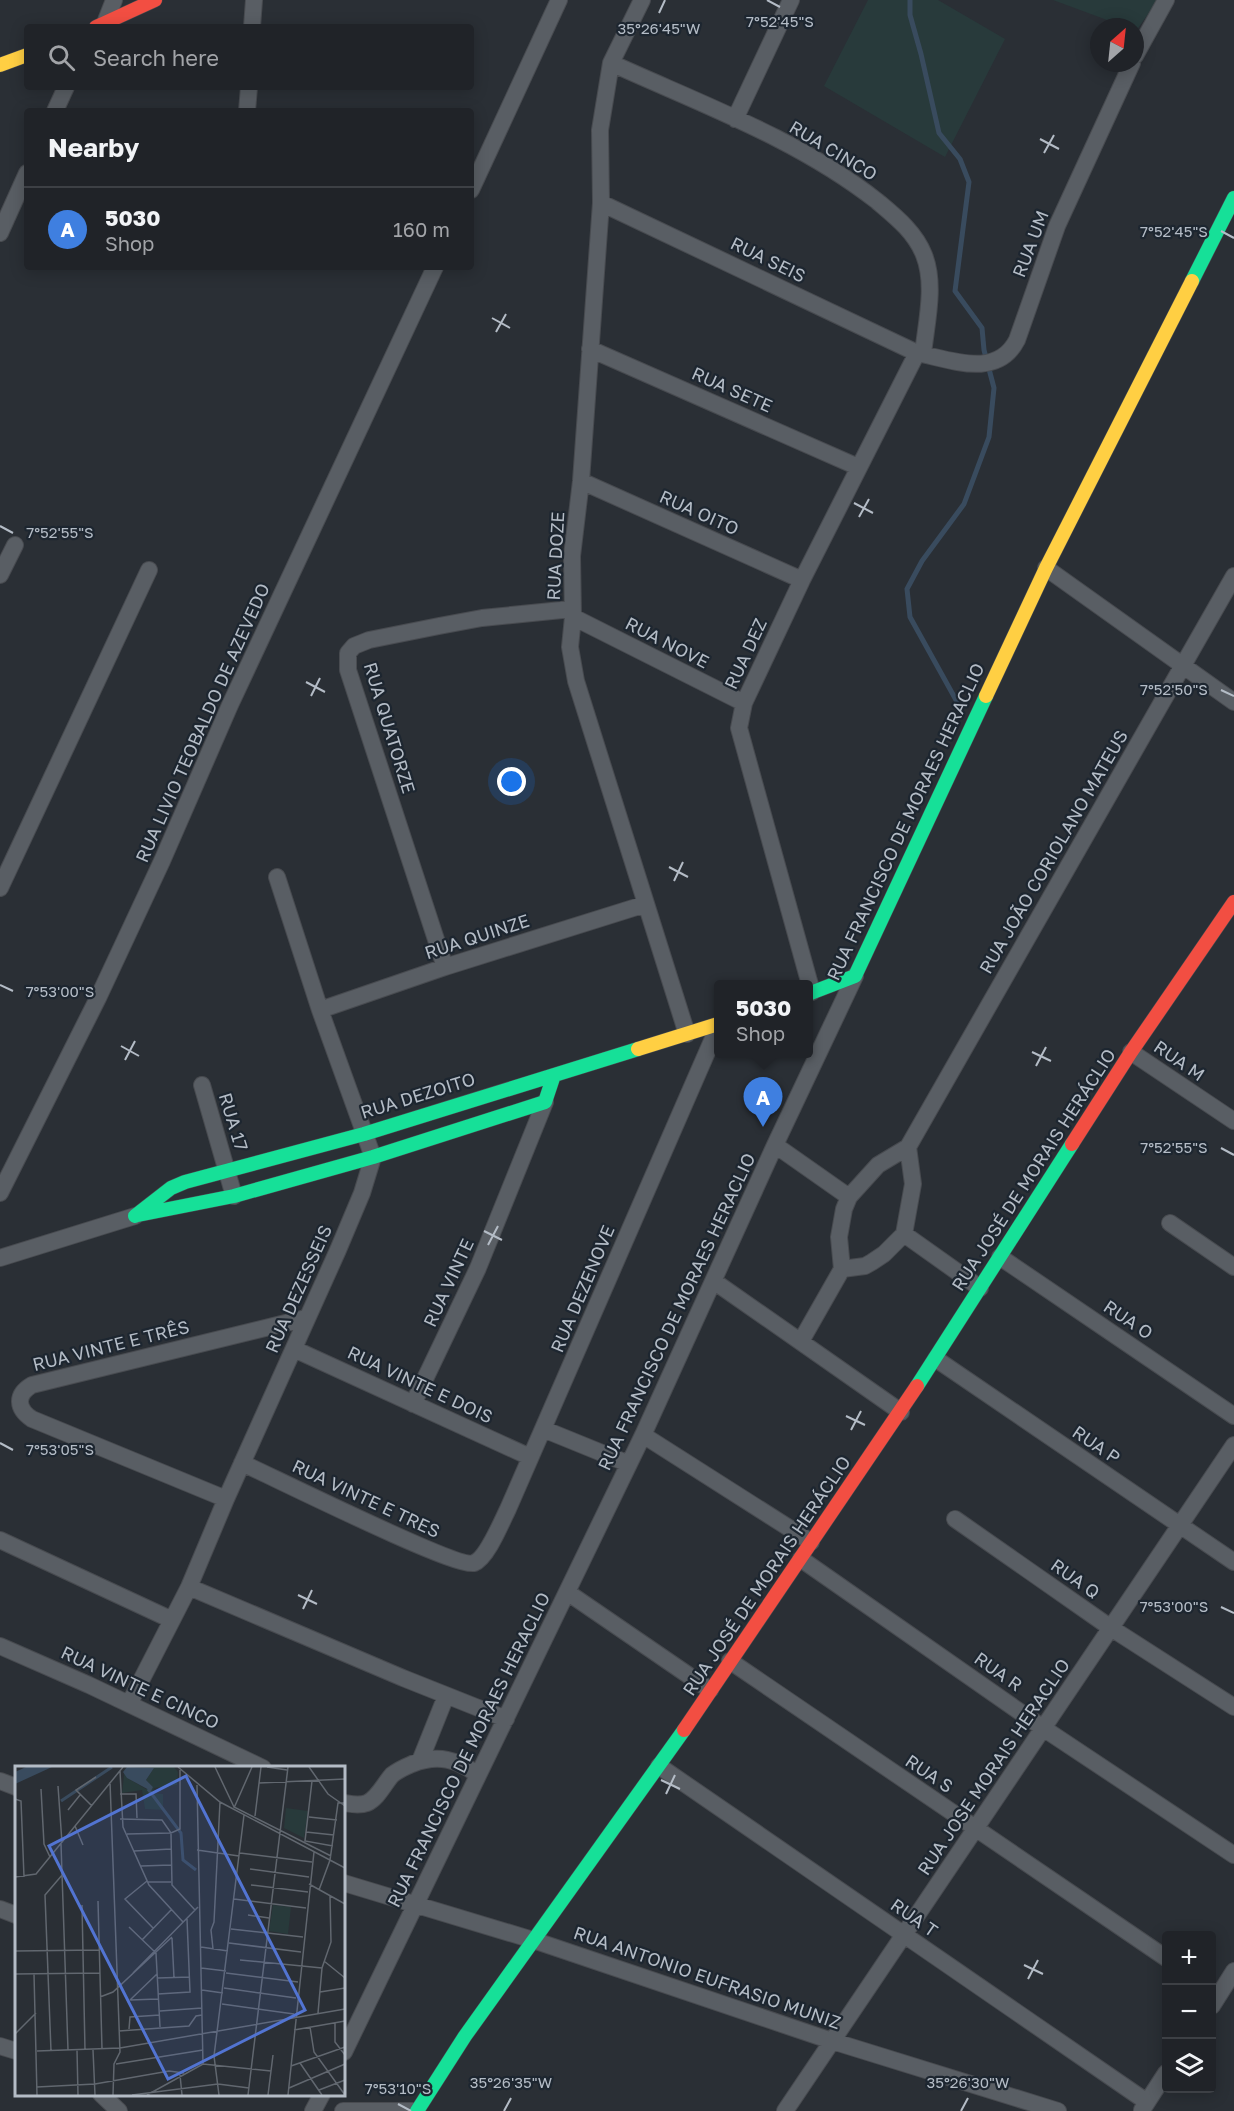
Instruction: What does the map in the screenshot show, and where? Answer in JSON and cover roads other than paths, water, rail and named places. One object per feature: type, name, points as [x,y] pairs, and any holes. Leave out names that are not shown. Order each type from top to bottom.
[{"type":"street","points":[[102,24],[114,0]]},
{"type":"street","points":[[103,24],[155,0]]},
{"type":"street","points":[[252,24],[254,0]]},
{"type":"street","points":[[474,184],[559,0]]},
{"type":"street","name":"RUA DOZE","points":[[642,0],[610,63],[600,130],[602,203],[581,481],[572,556],[570,647],[576,681],[687,1034]]},
{"type":"street","points":[[735,119],[791,0]]},
{"type":"street","points":[[1144,40],[1166,0]]},
{"type":"street","points":[[0,65],[24,56]]},
{"type":"street","name":"RUA CINCO","points":[[610,63],[799,149],[834,170],[905,225],[925,256],[929,276],[930,289],[920,354]]},
{"type":"street","name":"RUA UM","points":[[920,354],[988,363],[1002,359],[1009,354],[1017,340],[1057,226],[1128,72]]},
{"type":"street","points":[[56,108],[65,90]]},
{"type":"street","points":[[247,108],[249,90]]},
{"type":"street","points":[[0,233],[24,180]]},
{"type":"street","name":"RUA FRANCISCO DE MORAES HERACLIO","points":[[345,2047],[350,2024],[416,1905],[643,1435],[1046,568],[1234,198]]},
{"type":"street","name":"RUA SEIS","points":[[602,203],[920,354]]},
{"type":"street","name":"RUA LIVIO TEOBALDO DE AZEVEDO","points":[[0,1193],[88,1017],[162,861],[230,705],[434,270]]},
{"type":"street","name":"RUA SETE","points":[[591,349],[858,467]]},
{"type":"street","name":"RUA DEZ","points":[[807,980],[739,728],[744,703],[802,580],[858,467],[920,354]]},
{"type":"street","name":"RUA OITO","points":[[581,481],[802,580]]},
{"type":"street","points":[[0,575],[15,545]]},
{"type":"street","points":[[1046,568],[1234,702]]},
{"type":"street","points":[[0,888],[149,570]]},
{"type":"street","name":"RUA JOÃO CORIOLANO MATEUS","points":[[842,1269],[839,1237],[844,1209],[849,1197],[878,1165],[908,1147],[1234,576]]},
{"type":"street","name":"RUA NOVE","points":[[572,613],[744,703]]},
{"type":"street","name":"RUA QUATORZE","points":[[445,967],[348,670],[348,653],[351,648],[361,642],[482,618],[572,613]]},
{"type":"street","points":[[277,876],[320,1010],[373,1157]]},
{"type":"street","name":"RUA JOSÉ DE MORAIS HERÁCLIO","points":[[417,2111],[465,2036],[658,1766],[901,1412],[1131,1052],[1234,902]]},
{"type":"street","name":"RUA QUINZE","points":[[320,1010],[445,967],[646,904]]},
{"type":"street","points":[[813,992],[855,976]]},
{"type":"street","name":"RUA DEZOITO","points":[[135,1216],[171,1188],[185,1182],[364,1134],[714,1026]]},
{"type":"street","name":"RUA DEZENOVE","points":[[475,1563],[496,1533],[714,1034]]},
{"type":"street","name":"RUA M","points":[[1131,1052],[1234,1121]]},
{"type":"street","name":"RUA VINTE","points":[[413,1404],[478,1268],[554,1075]]},
{"type":"street","name":"RUA 17","points":[[202,1085],[234,1196]]},
{"type":"street","name":"RUA DEZOITO","points":[[0,1258],[135,1216],[234,1196],[373,1157],[545,1102]]},
{"type":"street","points":[[776,1145],[849,1197]]},
{"type":"street","points":[[801,1341],[842,1269],[865,1266],[885,1254],[904,1234],[913,1184],[908,1147]]},
{"type":"street","name":"RUA DEZESSEIS","points":[[129,1704],[189,1587],[342,1241],[362,1193],[373,1157]]},
{"type":"street","points":[[1170,1224],[1234,1267]]},
{"type":"street","points":[[904,1234],[980,1288]]},
{"type":"street","name":"RUA O","points":[[1000,1257],[1234,1416]]},
{"type":"street","points":[[715,1282],[901,1412]]},
{"type":"street","name":"RUA VINTE E TRÊS","points":[[226,1499],[32,1419],[22,1412],[19,1403],[20,1396],[32,1385],[306,1318]]},
{"type":"street","name":"RUA VINTE E DOIS","points":[[294,1348],[530,1457]]},
{"type":"street","name":"RUA P","points":[[936,1359],[1234,1562]]},
{"type":"street","points":[[543,1429],[629,1464]]},
{"type":"street","points":[[643,1435],[811,1542]]},
{"type":"street","name":"RUA JOSE MORAIS HERACLIO","points":[[785,2111],[1234,1445]]},
{"type":"street","name":"RUA VINTE E TRES","points":[[242,1463],[420,1546],[455,1561],[475,1563]]},
{"type":"street","name":"RUA Q","points":[[955,1519],[1111,1628],[1234,1707]]},
{"type":"street","points":[[0,1540],[172,1620]]},
{"type":"street","name":"RUA R","points":[[801,1559],[1043,1728],[1234,1855]]},
{"type":"street","points":[[189,1587],[446,1696],[506,1719]]},
{"type":"street","points":[[567,1592],[711,1690]]},
{"type":"street","name":"RUA VINTE E CINCO","points":[[0,1646],[261,1766]]},
{"type":"street","name":"RUA S","points":[[730,1661],[1162,1955]]},
{"type":"street","points":[[420,1761],[446,1696]]},
{"type":"street","points":[[345,1803],[361,1805],[366,1803],[377,1794],[393,1774],[420,1761],[445,1758],[460,1763],[478,1775]]},
{"type":"street","name":"RUA T","points":[[658,1766],[904,1935],[1145,2106]]},
{"type":"street","points":[[0,1781],[15,1786]]},
{"type":"street","name":"RUA ANTONIO EUFRASIO MUNIZ","points":[[345,1883],[533,1940],[832,2041],[1058,2111]]},
{"type":"street","points":[[0,1910],[15,1915]]},
{"type":"street","points":[[1216,1994],[1234,1971]]},
{"type":"street","points":[[0,2046],[15,2050]]},
{"type":"street","points":[[1145,2106],[1162,2080]]},
{"type":"street","points":[[103,2096],[119,2111]]},
{"type":"street","points":[[313,2111],[321,2096]]},
{"type":"street","points":[[343,2111],[417,2111]]},
{"type":"waterway","points":[[910,0],[910,15],[939,133],[960,159],[969,182],[955,291],[982,328],[984,350],[994,388],[989,437],[964,504],[922,561],[907,589],[910,617],[961,709]]},
{"type":"place","name":"5030","points":[[763,1127]]}]
